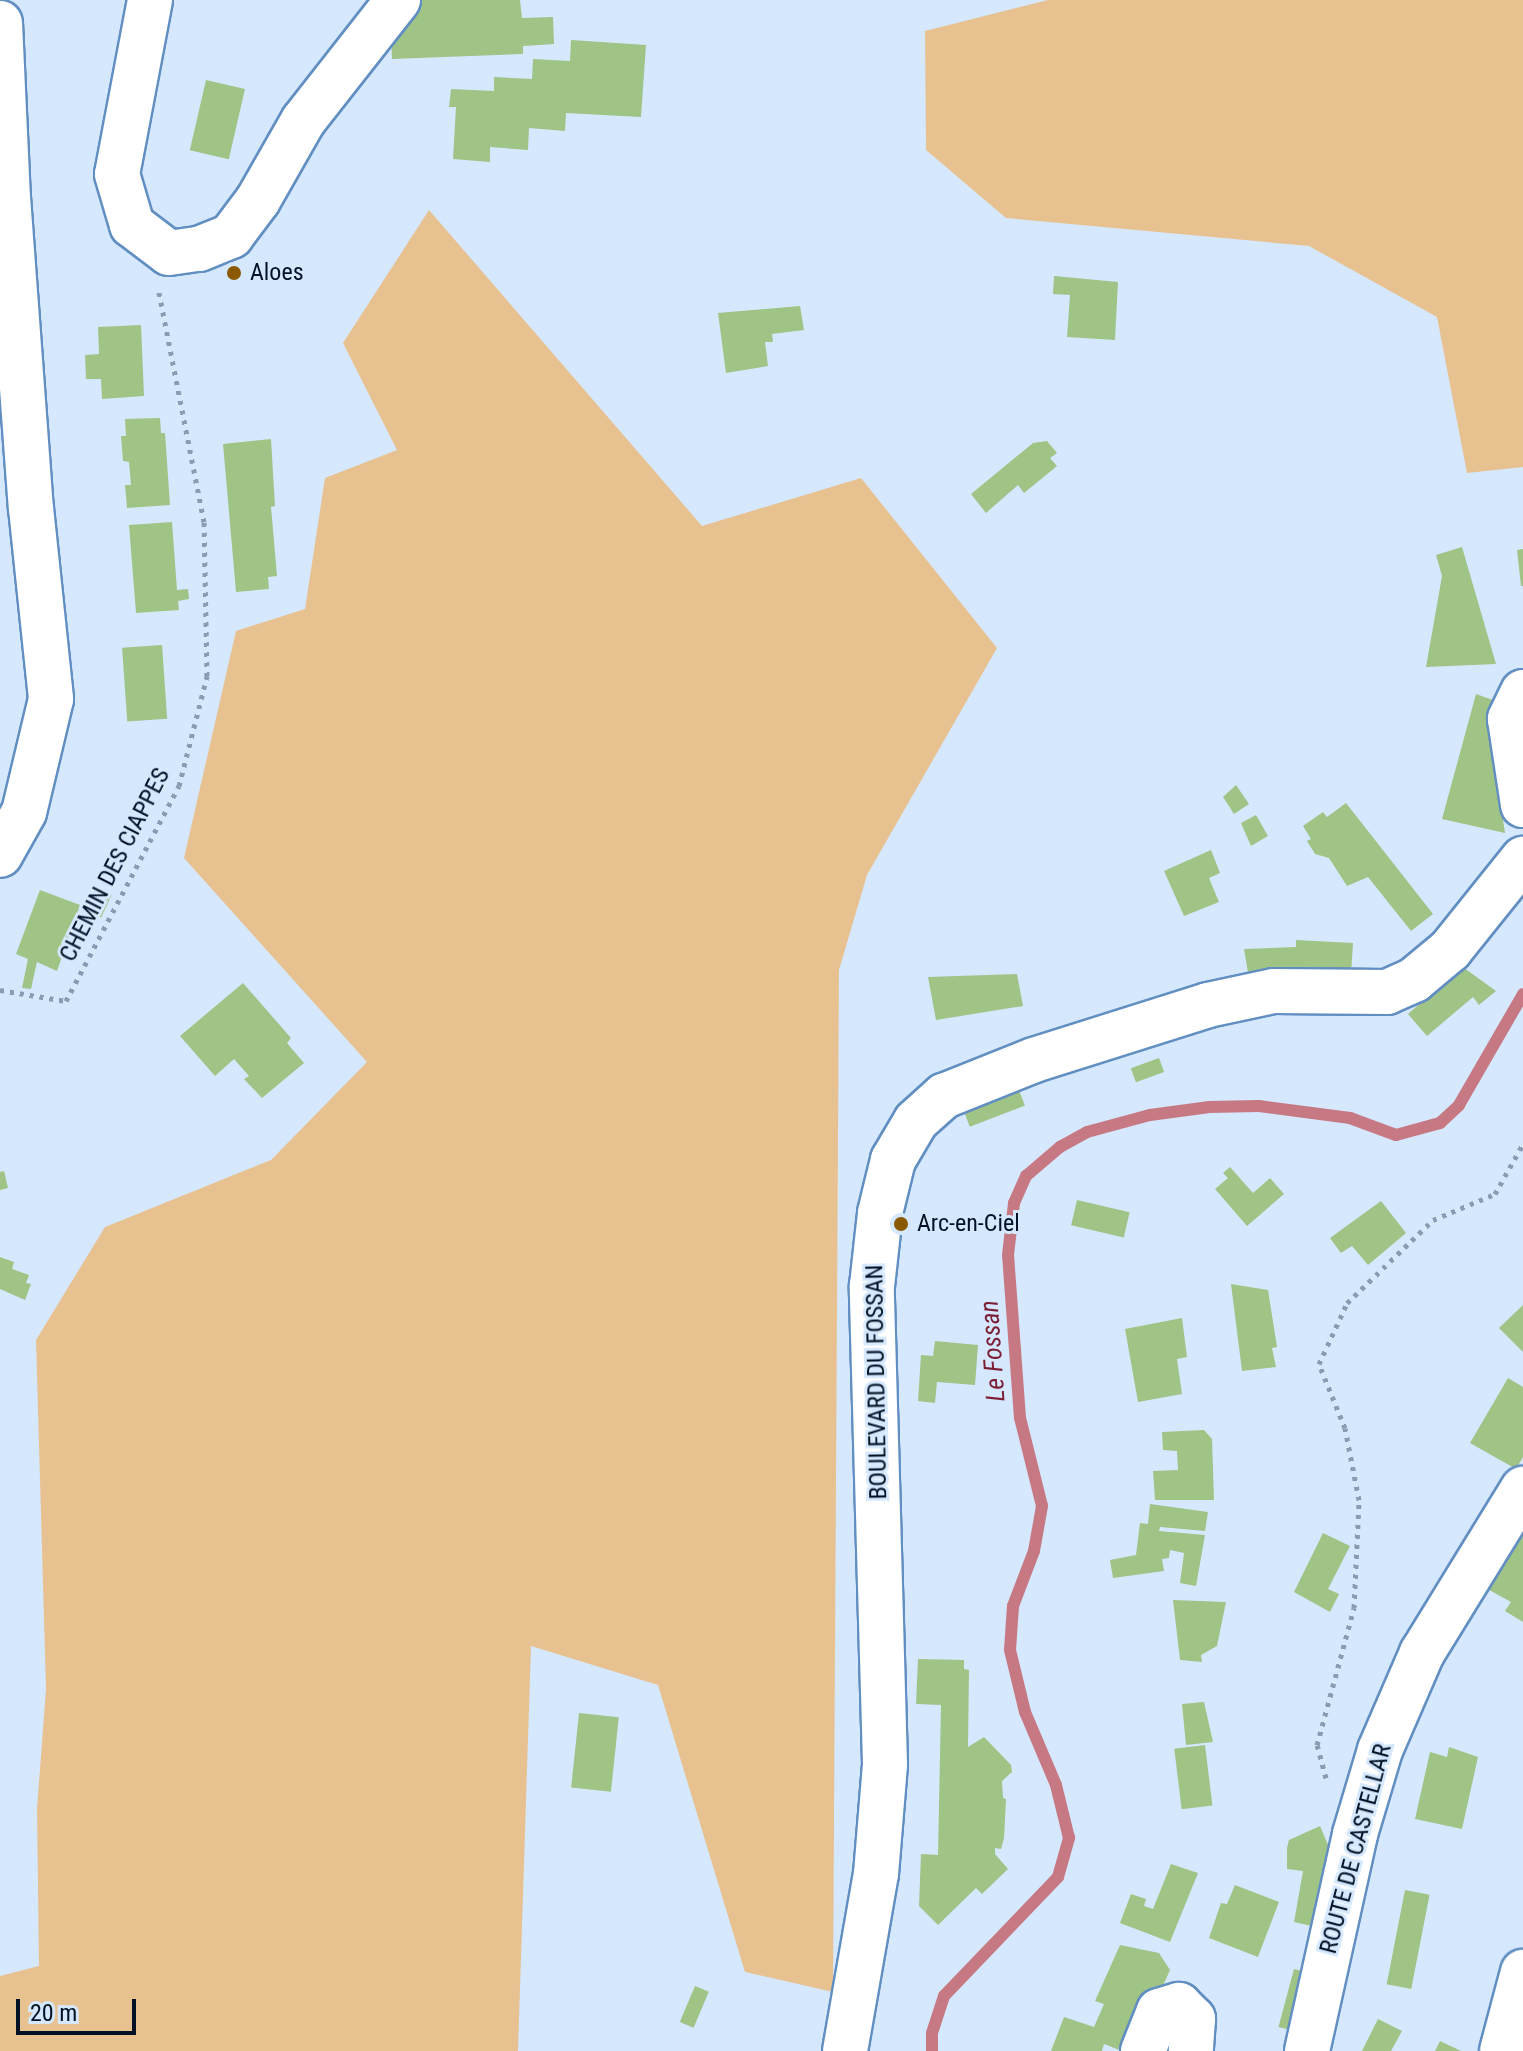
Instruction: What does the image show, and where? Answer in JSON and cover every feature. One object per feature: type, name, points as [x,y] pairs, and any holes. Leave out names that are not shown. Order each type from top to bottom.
[{"type":"street","points":[[150,0],[117,174],[132,225],[169,253],[199,249],[231,236],[258,200],[303,121],[398,0]]},
{"type":"street","points":[[0,23],[8,197],[28,477],[51,699],[24,812],[0,855]]},
{"type":"street","points":[[1523,692],[1510,719],[1523,805]]},
{"type":"street","name":"BOULEVARD DU FOSSAN","points":[[845,2051],[876,1874],[885,1764],[872,1286],[880,1213],[893,1160],[916,1121],[944,1096],[1034,1060],[1222,1002],[1274,991],[1387,992],[1414,980],[1450,950],[1523,859]]},
{"type":"street","name":"ROUTE DE CASTELLAR","points":[[1307,2051],[1355,1834],[1380,1750],[1422,1653],[1523,1489]]},
{"type":"street","points":[[1502,2051],[1523,1972]]},
{"type":"street","points":[[1143,2051],[1159,2011],[1179,2005],[1193,2019],[1191,2051]]},
{"type":"path","name":"CHEMIN DES CIAPPES","points":[[0,990],[66,1001],[179,786],[207,676],[204,522],[158,286],[169,253]]},
{"type":"path","points":[[1355,1834],[1336,1818],[1317,1745],[1354,1608],[1359,1500],[1345,1428],[1319,1364],[1347,1303],[1433,1220],[1495,1194],[1523,1144]]},
{"type":"shaded area","points":[[1048,0],[1523,0],[1523,467],[1467,473],[1437,317],[1309,246],[1006,218],[926,150],[925,31]]},
{"type":"shaded area","points":[[429,210],[702,526],[861,478],[997,648],[867,875],[839,970],[833,1992],[745,1972],[658,1685],[531,1646],[518,2051],[0,2051],[0,1976],[39,1966],[37,1809],[46,1689],[36,1340],[105,1227],[271,1160],[367,1062],[184,858],[236,631],[305,609],[325,478],[397,450],[343,343]]},
{"type":"building","points":[[420,0],[520,0],[522,18],[553,17],[554,44],[523,46],[523,54],[392,59],[391,34]]},
{"type":"building","points":[[571,40],[646,45],[641,117],[566,113],[565,131],[529,128],[528,150],[490,147],[490,162],[453,159],[456,107],[449,107],[451,89],[494,91],[494,77],[532,79],[533,59],[570,61]]},
{"type":"building","points":[[206,80],[245,89],[229,159],[190,150]]},
{"type":"building","points":[[1054,276],[1118,282],[1115,340],[1067,337],[1070,295],[1053,294]]},
{"type":"building","points":[[800,306],[804,330],[772,334],[773,342],[765,342],[768,366],[726,373],[718,313]]},
{"type":"building","points":[[141,325],[144,396],[102,399],[101,379],[86,379],[85,355],[99,354],[98,327]]},
{"type":"building","points":[[160,418],[161,433],[165,433],[170,505],[127,508],[125,485],[131,485],[129,462],[123,461],[121,436],[126,436],[125,419]]},
{"type":"building","points":[[271,439],[275,506],[271,507],[277,576],[268,577],[269,589],[236,592],[223,444]]},
{"type":"building","points":[[1047,441],[1057,453],[1050,458],[1057,466],[1024,493],[1018,485],[986,513],[971,494],[1033,443]]},
{"type":"building","points":[[172,522],[177,590],[188,589],[189,599],[178,601],[179,610],[136,613],[129,525]]},
{"type":"building","points":[[1462,547],[1496,664],[1426,667],[1442,576],[1436,555]]},
{"type":"building","points":[[1523,549],[1523,586],[1521,586],[1517,550]]},
{"type":"building","points":[[162,645],[167,719],[127,722],[122,648]]},
{"type":"building","points":[[1476,694],[1501,703],[1490,733],[1505,833],[1442,819]]},
{"type":"building","points":[[1236,785],[1249,804],[1234,814],[1223,797]]},
{"type":"building","points":[[1346,803],[1433,914],[1411,931],[1368,877],[1347,886],[1329,858],[1315,854],[1307,841],[1311,839],[1303,826],[1323,812],[1327,817]]},
{"type":"building","points":[[1256,815],[1268,836],[1251,846],[1241,823]]},
{"type":"building","points":[[1211,850],[1220,873],[1209,878],[1219,902],[1184,916],[1164,871]]},
{"type":"building","points":[[99,889],[112,895],[101,918],[88,912]]},
{"type":"building","points":[[40,890],[80,905],[57,971],[37,962],[31,989],[22,988],[28,959],[16,954]]},
{"type":"building","points":[[1296,940],[1353,943],[1351,974],[1248,973],[1244,949],[1296,947]]},
{"type":"building","points":[[1457,963],[1496,991],[1479,1005],[1473,997],[1427,1036],[1408,1014],[1457,971]]},
{"type":"building","points":[[1017,974],[1023,1006],[936,1020],[928,977]]},
{"type":"building","points":[[243,983],[291,1038],[287,1043],[304,1063],[262,1098],[244,1079],[249,1076],[234,1059],[215,1076],[180,1036]]},
{"type":"building","points":[[1159,1058],[1164,1072],[1136,1082],[1131,1068]]},
{"type":"building","points":[[1017,1085],[1025,1106],[970,1127],[962,1106]]},
{"type":"building","points":[[1230,1167],[1253,1193],[1270,1178],[1284,1194],[1247,1226],[1215,1189],[1228,1178],[1223,1173]]},
{"type":"building","points":[[4,1171],[8,1188],[0,1190],[0,1172]]},
{"type":"building","points":[[1077,1200],[1130,1212],[1124,1237],[1071,1225]]},
{"type":"building","points":[[1381,1201],[1406,1233],[1368,1265],[1352,1246],[1341,1253],[1330,1238]]},
{"type":"building","points":[[0,1257],[14,1262],[12,1269],[29,1275],[26,1283],[31,1284],[25,1300],[0,1289]]},
{"type":"building","points":[[1231,1284],[1268,1290],[1277,1347],[1272,1348],[1276,1367],[1242,1371]]},
{"type":"building","points":[[1523,1305],[1523,1352],[1499,1328]]},
{"type":"building","points":[[1182,1318],[1187,1357],[1177,1359],[1182,1394],[1138,1402],[1125,1329]]},
{"type":"building","points":[[935,1341],[978,1345],[975,1385],[937,1382],[935,1403],[918,1401],[921,1355],[933,1356]]},
{"type":"building","points":[[1508,1378],[1523,1387],[1523,1457],[1516,1469],[1470,1443]]},
{"type":"building","points":[[1204,1430],[1212,1439],[1214,1500],[1155,1500],[1153,1471],[1178,1470],[1177,1451],[1163,1450],[1162,1432]]},
{"type":"building","points":[[1150,1504],[1208,1512],[1205,1531],[1160,1527],[1159,1531],[1205,1535],[1196,1586],[1180,1583],[1184,1553],[1170,1550],[1169,1558],[1162,1559],[1164,1571],[1113,1578],[1110,1560],[1136,1555],[1140,1523],[1148,1524]]},
{"type":"building","points":[[1523,1526],[1523,1622],[1505,1611],[1511,1602],[1484,1587]]},
{"type":"building","points":[[1323,1533],[1350,1546],[1328,1589],[1339,1594],[1330,1612],[1294,1592]]},
{"type":"building","points":[[1173,1600],[1226,1602],[1217,1646],[1201,1655],[1202,1662],[1180,1660]]},
{"type":"building","points":[[918,1659],[964,1660],[964,1669],[969,1670],[968,1747],[984,1737],[1011,1765],[1012,1772],[1002,1781],[1003,1798],[1006,1799],[1004,1838],[1001,1849],[995,1848],[995,1854],[1008,1869],[982,1894],[976,1888],[938,1925],[919,1906],[921,1854],[938,1855],[941,1705],[916,1704]]},
{"type":"building","points":[[1204,1702],[1213,1742],[1186,1745],[1182,1704]]},
{"type":"building","points":[[579,1713],[619,1717],[611,1792],[571,1788]]},
{"type":"building","points":[[1205,1745],[1212,1806],[1182,1809],[1174,1749]]},
{"type":"building","points":[[1449,1747],[1478,1757],[1462,1829],[1415,1819],[1430,1752],[1447,1757]]},
{"type":"building","points":[[1320,1826],[1332,1854],[1316,1927],[1294,1922],[1303,1871],[1287,1869],[1287,1848],[1289,1840]]},
{"type":"building","points":[[1171,1864],[1198,1873],[1170,1942],[1120,1923],[1131,1894],[1146,1899],[1144,1906],[1153,1909]]},
{"type":"building","points":[[1235,1885],[1279,1902],[1258,1957],[1209,1938],[1221,1903],[1227,1904]]},
{"type":"building","points":[[1405,1890],[1430,1895],[1411,1989],[1387,1984]]},
{"type":"building","points":[[1120,1945],[1159,1953],[1170,1970],[1146,2024],[1122,2051],[1104,2044],[1102,2051],[1051,2051],[1064,2017],[1094,2027],[1104,2004],[1095,2001]]},
{"type":"building","points":[[1294,1969],[1305,1972],[1289,2030],[1278,2027]]},
{"type":"building","points":[[695,1986],[709,1992],[694,2028],[680,2022]]},
{"type":"building","points":[[1378,2019],[1402,2031],[1391,2051],[1362,2051]]},
{"type":"building","points":[[1440,2041],[1461,2051],[1435,2051]]},
{"type":"waterway","name":"Le Fossan","points":[[932,2051],[932,2033],[944,1996],[1058,1877],[1069,1838],[1056,1785],[1025,1712],[1010,1650],[1013,1606],[1034,1551],[1042,1506],[1020,1418],[1008,1255],[1014,1203],[1026,1176],[1060,1147],[1087,1132],[1150,1115],[1209,1107],[1259,1106],[1350,1118],[1396,1135],[1440,1123],[1459,1105],[1523,994]]},
{"type":"place","name":"Aloes","points":[[234,273]]},
{"type":"place","name":"Arc-en-Ciel","points":[[901,1224]]}]
